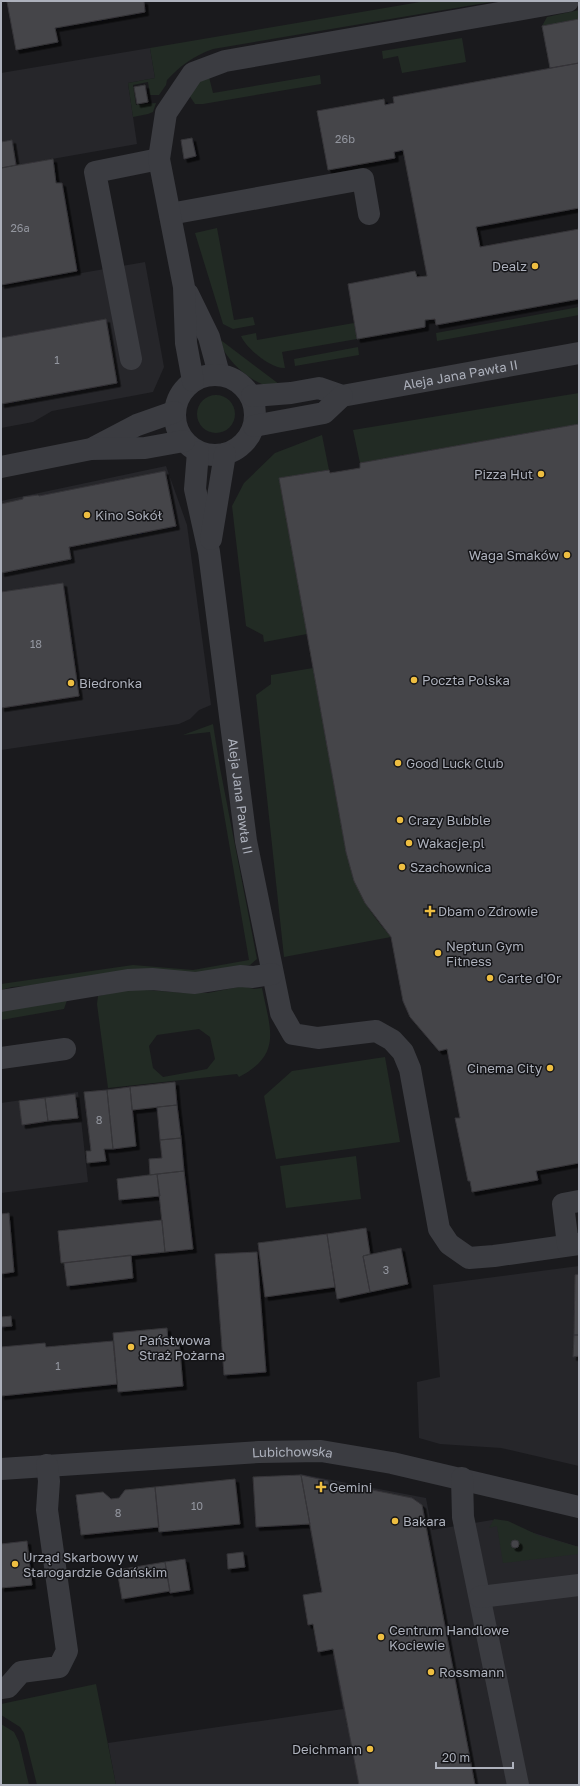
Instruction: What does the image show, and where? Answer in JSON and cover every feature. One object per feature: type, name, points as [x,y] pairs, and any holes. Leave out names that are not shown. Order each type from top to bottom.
[{"type":"street","points":[[193,381],[186,343],[184,287],[159,159],[166,114],[193,73],[224,60],[568,1]]},
{"type":"street","points":[[130,359],[95,172],[159,159]]},
{"type":"street","points":[[170,214],[363,179],[369,214]]},
{"type":"street","points":[[184,287],[209,337],[219,374]]},
{"type":"street","name":"Aleja Jana Pawła II","points":[[252,396],[319,388],[342,396],[579,353]]},
{"type":"street","points":[[1,467],[91,449],[191,446],[212,455],[225,454],[238,448],[248,439],[254,426],[256,411],[252,396],[243,385],[232,378],[219,374],[205,375],[193,381],[184,389],[177,400],[174,412],[176,427],[191,446]]},
{"type":"street","points":[[254,426],[324,413],[342,396]]},
{"type":"street","points":[[91,449],[138,424],[174,412]]},
{"type":"street","name":"Aleja Jana Pawła II","points":[[191,446],[195,489],[209,552],[246,841],[281,1013],[293,1034],[318,1038],[376,1031],[392,1040],[403,1052],[410,1069],[440,1229],[450,1244],[469,1258],[494,1256],[574,1244]]},
{"type":"street","name":"Aleja Jana Pawła II","points":[[209,552],[225,454]]},
{"type":"street","points":[[1,1001],[128,980],[152,979],[195,983],[240,976],[253,977],[272,974]]},
{"type":"street","points":[[1,1058],[65,1049]]},
{"type":"street","points":[[574,1244],[563,1204],[579,1201]]},
{"type":"street","name":"Lubichowska","points":[[1,1469],[259,1452],[321,1451],[392,1463],[462,1478],[579,1507]]},
{"type":"street","points":[[1,1688],[8,1687],[21,1672],[59,1666],[67,1651],[47,1510],[49,1481],[47,1465]]},
{"type":"street","points":[[462,1478],[464,1517],[518,1785]]},
{"type":"street","points":[[480,1597],[579,1585]]},
{"type":"shaded area","points":[[426,1],[497,1],[206,51],[177,70],[167,80],[166,85],[159,95],[150,95],[148,82],[133,85],[136,105],[156,103],[153,112],[133,117],[128,83],[155,78],[150,48]]},
{"type":"shaded area","points":[[579,10],[579,19],[542,26],[547,17]]},
{"type":"shaded area","points":[[462,38],[466,62],[402,73],[398,56],[383,59],[382,51]]},
{"type":"shaded area","points":[[150,48],[155,78],[128,83],[137,144],[1,168],[1,73]]},
{"type":"shaded area","points":[[320,75],[321,84],[203,104],[195,104],[189,95],[197,84],[209,77],[213,93]]},
{"type":"shaded area","points":[[217,228],[234,320],[253,317],[255,325],[233,329],[223,324],[195,233]]},
{"type":"shaded area","points":[[145,262],[164,367],[153,392],[52,411],[33,422],[1,428],[1,287]]},
{"type":"shaded area","points":[[579,307],[579,315],[437,341],[436,333]]},
{"type":"shaded area","points":[[354,323],[357,339],[282,352],[285,368],[273,365],[253,352],[241,336],[256,333],[257,340]]},
{"type":"shaded area","points":[[222,341],[283,387],[274,387],[261,384],[246,375],[227,355],[220,342]]},
{"type":"shaded area","points":[[358,347],[359,355],[295,366],[294,359]]},
{"type":"shaded area","points":[[579,393],[579,424],[360,463],[353,430]]},
{"type":"shaded area","points":[[212,395],[220,395],[227,398],[232,403],[235,414],[232,425],[227,430],[220,433],[212,433],[205,430],[200,425],[197,418],[197,410],[200,403],[205,398]]},
{"type":"shaded area","points":[[322,435],[329,470],[279,478],[307,634],[264,642],[263,635],[246,626],[232,506],[244,483],[275,453]]},
{"type":"shaded area","points":[[166,466],[187,525],[211,705],[199,710],[190,719],[179,724],[1,750],[1,501]]},
{"type":"shaded area","points":[[313,668],[346,852],[362,898],[391,937],[284,957],[256,695],[271,684],[271,675]]},
{"type":"shaded area","points":[[213,724],[220,768],[257,959],[250,965],[204,973],[12,987],[1,990],[1,984],[133,965],[193,970],[249,960],[210,732],[183,735]]},
{"type":"shaded area","points":[[243,986],[254,989],[262,988],[270,1028],[270,1039],[268,1050],[253,1068],[239,1077],[237,1074],[108,1088],[97,1004],[98,996],[131,989],[208,993]],"holes":[[[199,1029],[210,1037],[215,1059],[207,1069],[163,1077],[153,1068],[149,1046],[157,1035]]]},
{"type":"shaded area","points":[[67,1000],[64,1009],[1,1020],[1,1010]]},
{"type":"shaded area","points":[[385,1057],[400,1142],[276,1159],[264,1096],[292,1071]]},
{"type":"shaded area","points":[[78,1092],[88,1182],[1,1193],[1,1103]]},
{"type":"shaded area","points":[[356,1156],[361,1199],[286,1208],[280,1166]]},
{"type":"shaded area","points":[[579,1266],[579,1466],[501,1448],[440,1444],[419,1438],[417,1382],[440,1377],[433,1285]]},
{"type":"shaded area","points":[[300,1474],[426,1498],[432,1530],[492,1520],[579,1547],[579,1785],[116,1785],[108,1743],[343,1709]]},
{"type":"shaded area","points":[[494,1519],[508,1521],[540,1536],[579,1547],[579,1554],[503,1563],[497,1526],[489,1528]]},
{"type":"shaded area","points":[[96,1684],[116,1785],[37,1785],[24,1733],[20,1727],[1,1715],[1,1704]]},
{"type":"shaded area","points":[[1,1724],[14,1732],[19,1742],[29,1785],[1,1785]]},
{"type":"building","points":[[144,1],[145,12],[55,28],[58,42],[16,50],[7,2]]},
{"type":"building","points":[[579,19],[579,63],[550,68],[542,26]]},
{"type":"building","points":[[579,63],[579,208],[476,227],[480,247],[579,229],[579,299],[436,325],[435,319],[425,320],[425,327],[357,339],[348,284],[415,271],[417,277],[427,276],[403,150],[394,152],[395,158],[328,170],[317,111],[384,99],[385,105],[394,103],[393,97]]},
{"type":"building","points":[[145,85],[148,102],[137,104],[134,87]]},
{"type":"building","points":[[192,138],[196,156],[184,159],[181,140]]},
{"type":"building","points":[[12,140],[16,165],[1,168],[1,142]]},
{"type":"building","points":[[53,159],[56,183],[62,183],[77,271],[1,285],[1,168]]},
{"type":"building","points":[[106,319],[117,383],[1,404],[1,338]]},
{"type":"building","points":[[579,424],[579,1163],[536,1171],[538,1180],[472,1192],[470,1181],[468,1181],[455,1118],[460,1118],[447,1049],[439,1051],[410,1017],[403,1001],[391,937],[365,903],[354,881],[346,852],[279,478],[329,470],[330,473],[360,468],[360,463]]},
{"type":"building","name":"Kino Sokół","points":[[165,471],[176,526],[69,547],[71,559],[1,573],[1,504],[23,499],[23,497],[39,496]]},
{"type":"building","points":[[63,583],[79,696],[1,708],[1,592]]},
{"type":"building","points":[[175,1082],[177,1105],[132,1110],[130,1087]]},
{"type":"building","points":[[130,1087],[136,1146],[113,1149],[107,1090]]},
{"type":"building","points":[[107,1090],[113,1149],[104,1149],[106,1161],[87,1163],[86,1151],[91,1151],[84,1092]]},
{"type":"building","points":[[75,1094],[78,1118],[48,1121],[45,1098]]},
{"type":"building","points":[[45,1098],[48,1121],[22,1125],[19,1101]]},
{"type":"building","points":[[177,1105],[181,1138],[160,1140],[157,1107]]},
{"type":"building","points":[[181,1138],[184,1171],[150,1175],[149,1159],[162,1158],[160,1140]]},
{"type":"building","points":[[184,1171],[193,1249],[165,1252],[157,1174]]},
{"type":"building","points":[[157,1174],[160,1196],[119,1200],[117,1179]]},
{"type":"building","points":[[9,1213],[14,1272],[1,1274],[1,1214]]},
{"type":"building","points":[[162,1220],[165,1252],[61,1263],[58,1231]]},
{"type":"building","points":[[366,1228],[370,1254],[363,1256],[370,1292],[337,1299],[327,1234]]},
{"type":"building","points":[[327,1234],[335,1287],[265,1297],[258,1243]]},
{"type":"building","points":[[401,1248],[408,1284],[370,1292],[363,1256]]},
{"type":"building","points":[[257,1252],[266,1372],[224,1375],[215,1254]]},
{"type":"building","points":[[131,1255],[133,1278],[67,1286],[64,1263]]},
{"type":"building","points":[[579,1274],[579,1335],[574,1335],[575,1275]]},
{"type":"building","points":[[11,1316],[12,1326],[1,1327],[1,1317]]},
{"type":"building","points":[[167,1328],[168,1341],[179,1340],[183,1386],[118,1392],[113,1333]]},
{"type":"building","points":[[574,1335],[579,1335],[579,1356],[573,1357]]},
{"type":"building","points":[[113,1341],[117,1384],[1,1396],[1,1347],[45,1343],[46,1347]]},
{"type":"building","name":"Centrum Handlowe Kociewie","points":[[301,1475],[328,1481],[331,1490],[343,1484],[412,1498],[422,1505],[475,1785],[359,1785],[333,1649],[318,1652],[313,1624],[308,1625],[303,1595],[322,1592]]},
{"type":"building","points":[[301,1475],[310,1524],[256,1527],[253,1477]]},
{"type":"building","points":[[235,1479],[240,1524],[159,1532],[155,1487]]},
{"type":"building","points":[[155,1487],[159,1527],[81,1535],[76,1495],[103,1492],[111,1499],[119,1498],[125,1490]]},
{"type":"building","points":[[513,1540],[517,1540],[519,1544],[517,1548],[513,1548],[511,1546],[511,1542]]},
{"type":"building","name":"Urząd Skarbowy w Starogardzie Gdańskim","points":[[27,1541],[32,1585],[1,1588],[1,1544]]},
{"type":"building","points":[[243,1552],[245,1567],[228,1569],[227,1554]]},
{"type":"building","points":[[185,1559],[190,1590],[170,1593],[165,1562]]},
{"type":"building","points":[[165,1562],[170,1591],[122,1599],[117,1570]]},
{"type":"place","name":"Dealz","points":[[535,266]]},
{"type":"place","name":"Pizza Hut","points":[[541,474]]},
{"type":"place","name":"Kino Sokół","points":[[87,515]]},
{"type":"place","name":"Waga Smaków","points":[[567,555]]},
{"type":"place","name":"Poczta Polska","points":[[414,680]]},
{"type":"place","name":"Biedronka","points":[[71,683]]},
{"type":"place","name":"Good Luck Club","points":[[398,763]]},
{"type":"place","name":"Crazy Bubble","points":[[400,820]]},
{"type":"place","name":"Wakacje.pl","points":[[409,843]]},
{"type":"place","name":"Szachownica","points":[[402,867]]},
{"type":"place","name":"Dbam o Zdrowie","points":[[430,911]]},
{"type":"place","name":"Neptun Gym Fitness","points":[[438,953]]},
{"type":"place","name":"Carte d'Or","points":[[490,978]]},
{"type":"place","name":"Cinema City","points":[[550,1068]]},
{"type":"place","name":"Państwowa Straż Pożarna","points":[[131,1347]]},
{"type":"place","name":"Gemini","points":[[321,1487]]},
{"type":"place","name":"Bakara","points":[[395,1521]]},
{"type":"place","name":"Urząd Skarbowy w Starogardzie Gdańskim","points":[[15,1564]]},
{"type":"place","name":"Centrum Handlowe Kociewie","points":[[381,1637]]},
{"type":"place","name":"Rossmann","points":[[431,1672]]},
{"type":"place","name":"Deichmann","points":[[370,1749]]}]
